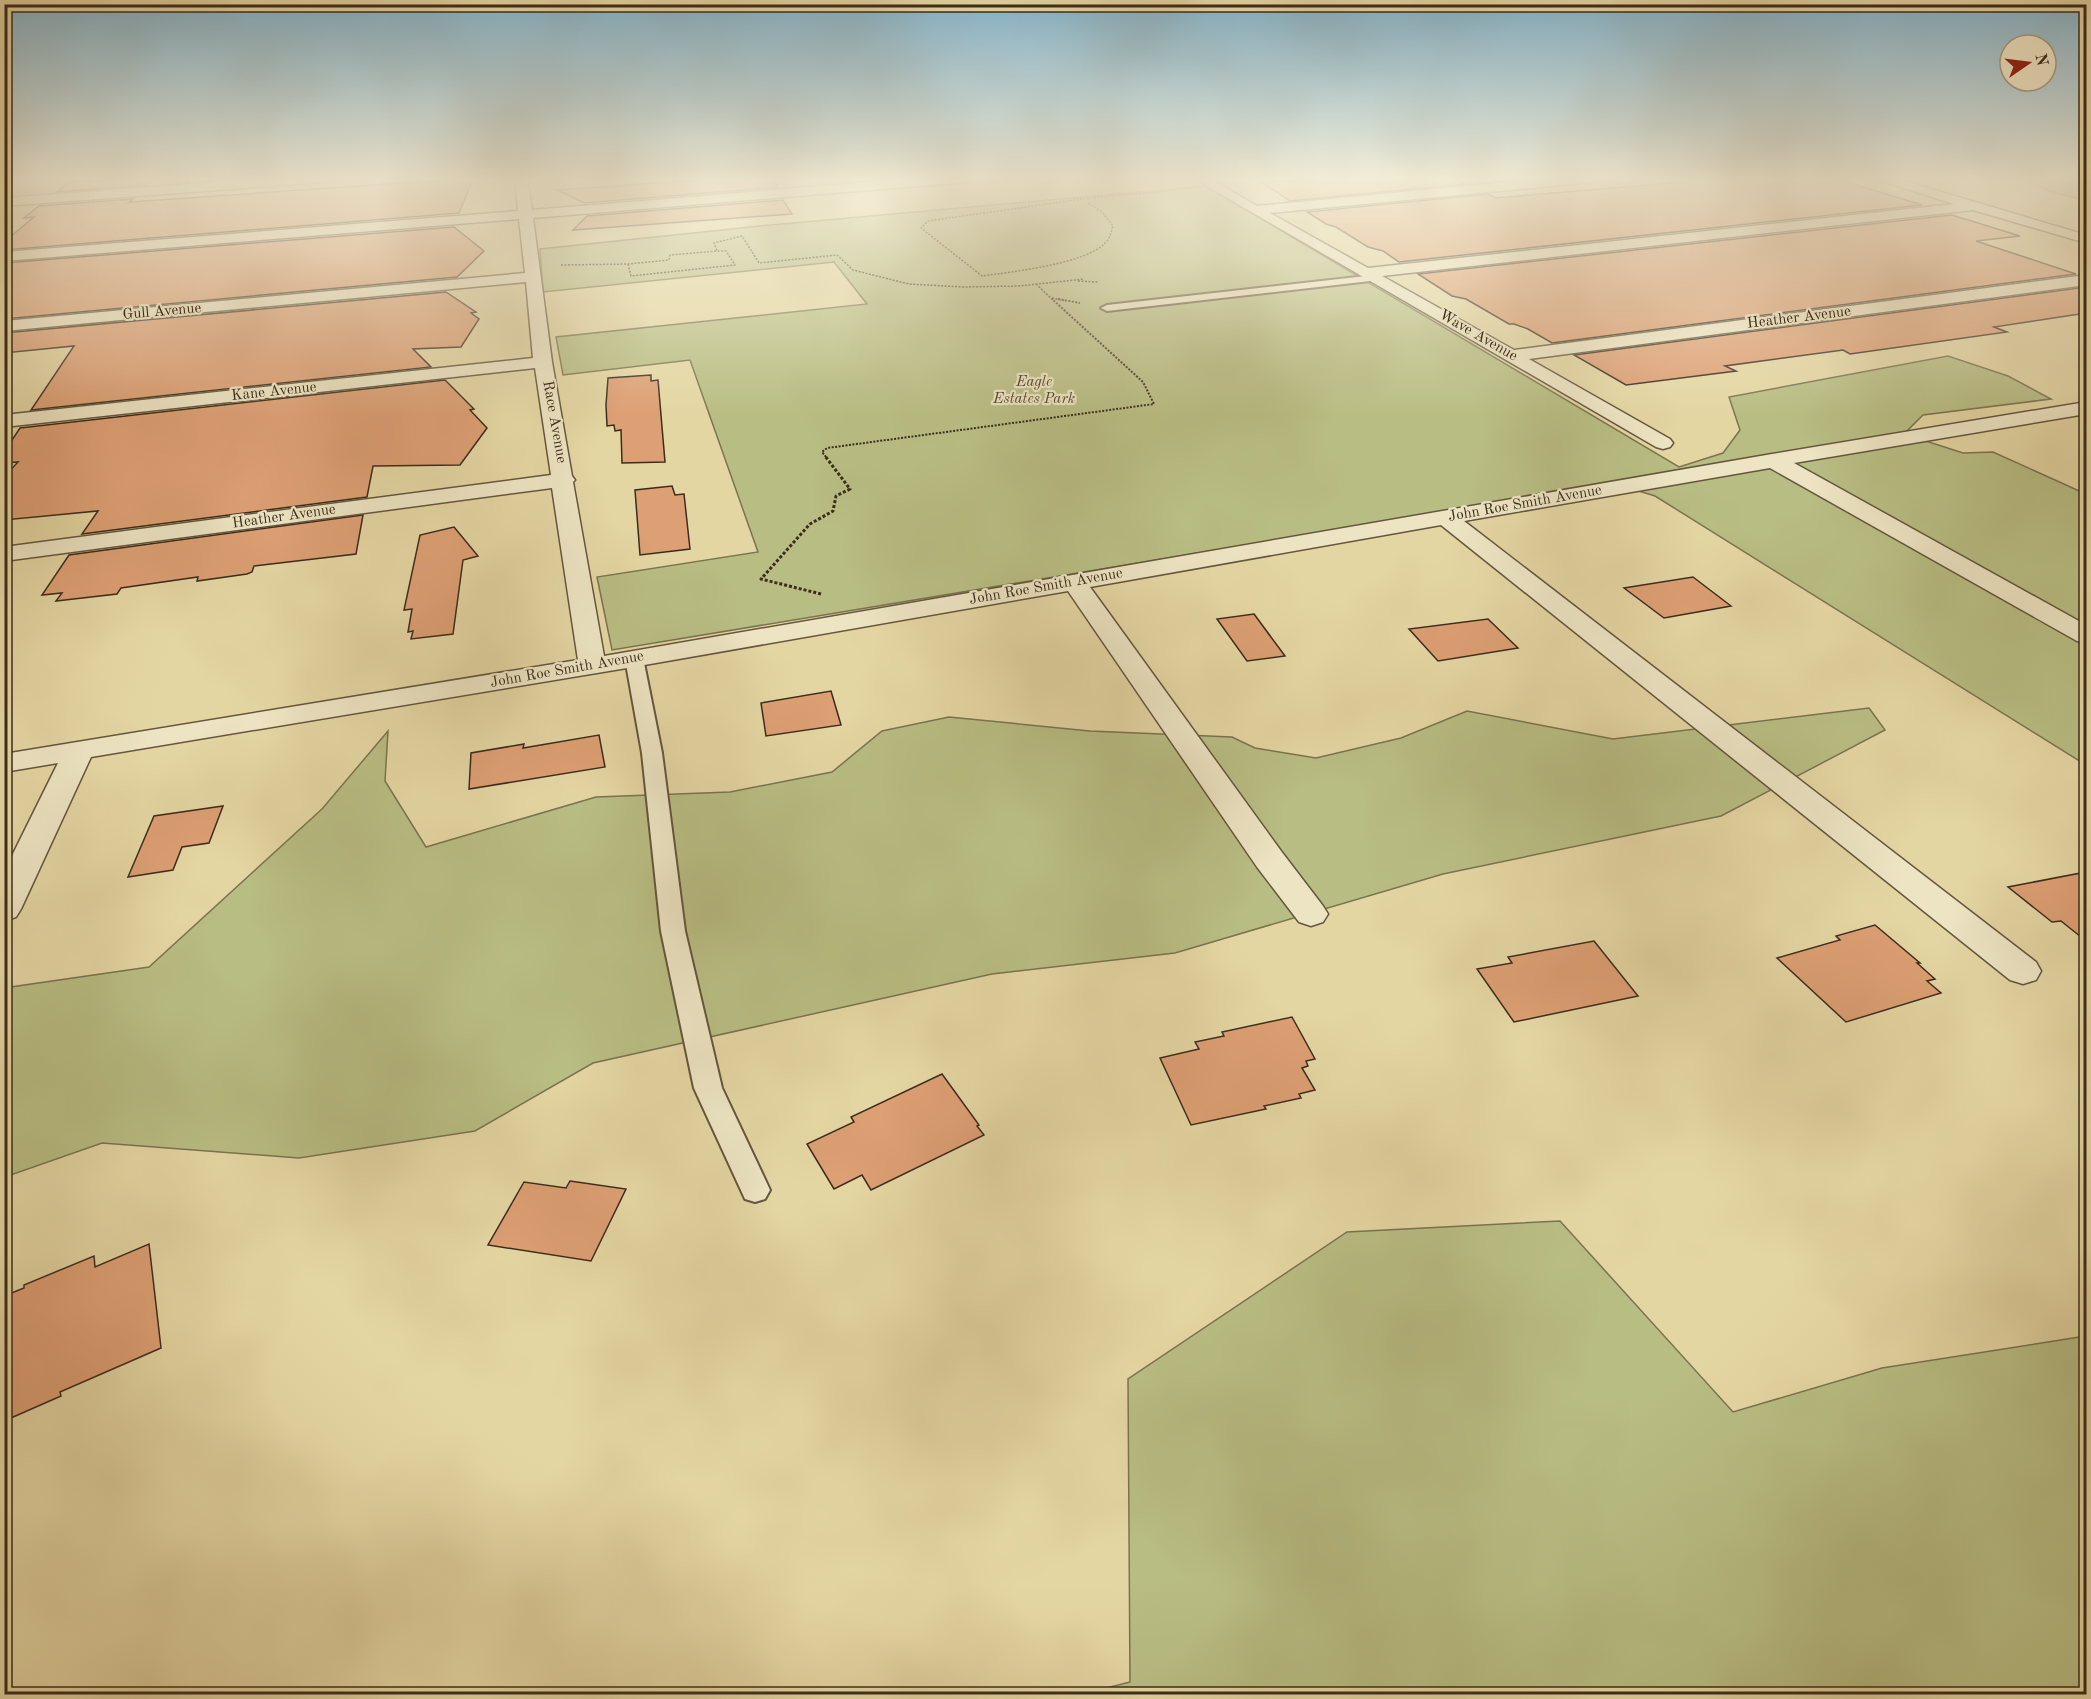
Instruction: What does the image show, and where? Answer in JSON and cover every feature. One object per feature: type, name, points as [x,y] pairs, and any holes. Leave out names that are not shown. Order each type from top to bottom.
[{"type":"street","name":"Race Avenue","points":[[531,257],[543,362],[564,480],[592,665]]},
{"type":"street","name":"Wave Avenue","points":[[1339,257],[1663,443]]},
{"type":"street","points":[[1370,275],[1525,257]]},
{"type":"street","name":"Gull Avenue","points":[[4,326],[533,271]]},
{"type":"street","name":"Heather Avenue","points":[[1512,356],[2086,280]]},
{"type":"street","name":"Kane Avenue","points":[[4,421],[543,362]]},
{"type":"street","name":"John Roe Smith Avenue","points":[[4,763],[634,658],[1772,460],[2086,408]]},
{"type":"street","points":[[1772,460],[2086,636]]},
{"type":"street","name":"Heather Avenue","points":[[4,554],[564,480]]},
{"type":"street","points":[[1446,518],[2023,971]]},
{"type":"street","points":[[1074,582],[1269,859],[1311,914]]},
{"type":"street","points":[[4,909],[79,750]]},
{"type":"lane","points":[[1107,308],[1370,275]]},
{"type":"lane","points":[[634,658],[652,753],[673,931],[705,1077],[754,1190]]},
{"type":"path","points":[[533,271],[669,261],[670,257]]},
{"type":"path","points":[[627,264],[631,276],[635,276],[735,265],[730,257]]},
{"type":"path","points":[[755,257],[759,263],[815,257]]},
{"type":"path","points":[[839,257],[853,270],[909,284],[964,288],[1084,279]]},
{"type":"path","points":[[958,257],[982,276],[1056,263],[1075,257]]},
{"type":"path","points":[[853,620],[827,595],[761,579],[810,524],[832,511],[836,496],[850,489],[822,452],[827,448],[1154,404],[1143,382],[1036,284]]},
{"type":"green space","name":"Eagle Estates Park","points":[[541,257],[1326,257],[1679,467],[1723,453],[1740,430],[1729,397],[1948,356],[2008,376],[2051,399],[1923,415],[1904,434],[1963,453],[1993,452],[2086,494],[2086,765],[1655,496],[1616,484],[612,650],[597,577],[758,552],[690,360],[563,375],[556,337],[867,304],[834,262],[543,292]]},
{"type":"green space","points":[[1869,708],[1885,730],[1721,816],[1443,874],[1175,953],[992,974],[593,1063],[475,1131],[299,1158],[102,1143],[5,1177],[4,988],[149,967],[322,809],[388,731],[385,781],[426,847],[596,797],[730,792],[832,772],[882,731],[949,717],[1090,731],[1232,737],[1255,748],[1316,758],[1401,738],[1467,711],[1613,739]]},
{"type":"green space","points":[[1560,1221],[1733,1412],[1882,1368],[2086,1336],[2086,1694],[1083,1694],[1130,1682],[1128,1379],[1347,1232]]},
{"type":"building","points":[[75,257],[477,257],[457,277],[4,319],[4,263]]},
{"type":"building","points":[[1392,257],[1442,257],[1399,262]]},
{"type":"building","points":[[1569,257],[2025,257],[2076,274],[1552,343],[1528,329],[1509,324],[1466,299],[1452,296],[1418,274]]},
{"type":"building","points":[[2086,287],[2086,313],[1994,327],[2007,332],[1850,354],[1843,350],[1725,366],[1736,371],[1626,385],[1574,355]]},
{"type":"building","points":[[446,292],[476,312],[471,313],[479,319],[461,347],[413,349],[431,367],[31,410],[74,346],[4,353],[4,333]]},
{"type":"building","points":[[651,375],[651,381],[658,380],[665,462],[622,463],[621,430],[615,431],[614,425],[607,426],[608,378]]},
{"type":"building","points":[[445,380],[474,409],[470,410],[487,428],[460,465],[373,466],[367,497],[82,534],[98,511],[4,520],[4,477],[18,462],[4,463],[4,452],[20,428]]},
{"type":"building","points":[[672,486],[675,495],[684,494],[690,549],[640,555],[635,490]]},
{"type":"building","points":[[363,515],[356,554],[254,566],[252,572],[247,574],[197,581],[198,577],[121,588],[117,594],[56,601],[62,593],[42,595],[69,555]]},
{"type":"building","points":[[454,527],[478,556],[463,560],[453,634],[411,639],[413,631],[408,632],[412,609],[404,610],[420,535]]},
{"type":"building","points":[[1693,577],[1731,606],[1664,618],[1624,588]]},
{"type":"building","points":[[1254,614],[1285,656],[1247,661],[1217,619]]},
{"type":"building","points":[[1488,619],[1518,648],[1438,661],[1409,629]]},
{"type":"building","points":[[831,691],[841,725],[766,736],[761,703]]},
{"type":"building","points":[[599,735],[605,767],[469,789],[471,753],[524,744],[523,748]]},
{"type":"building","points":[[223,806],[209,843],[182,847],[173,870],[128,877],[154,816]]},
{"type":"building","points":[[2086,872],[2086,941],[2061,921],[2052,922],[2008,887]]},
{"type":"building","points":[[1875,925],[1920,963],[1917,963],[1935,979],[1927,981],[1941,993],[1846,1022],[1777,958],[1840,940],[1836,936]]},
{"type":"building","points":[[1594,941],[1638,996],[1514,1022],[1477,969],[1512,963],[1508,957]]},
{"type":"building","points":[[1292,1017],[1315,1059],[1306,1061],[1308,1066],[1302,1068],[1315,1090],[1299,1094],[1301,1098],[1264,1106],[1266,1109],[1191,1125],[1160,1058],[1199,1049],[1195,1042],[1224,1036],[1222,1032]]},
{"type":"building","points":[[942,1074],[984,1135],[871,1190],[862,1175],[834,1189],[807,1144],[854,1122],[851,1117]]},
{"type":"building","points":[[570,1181],[626,1189],[591,1261],[488,1245],[524,1182],[566,1188]]},
{"type":"building","points":[[149,1244],[161,1348],[60,1392],[61,1396],[4,1421],[4,1296],[24,1288],[24,1285],[94,1256],[95,1267]]}]
